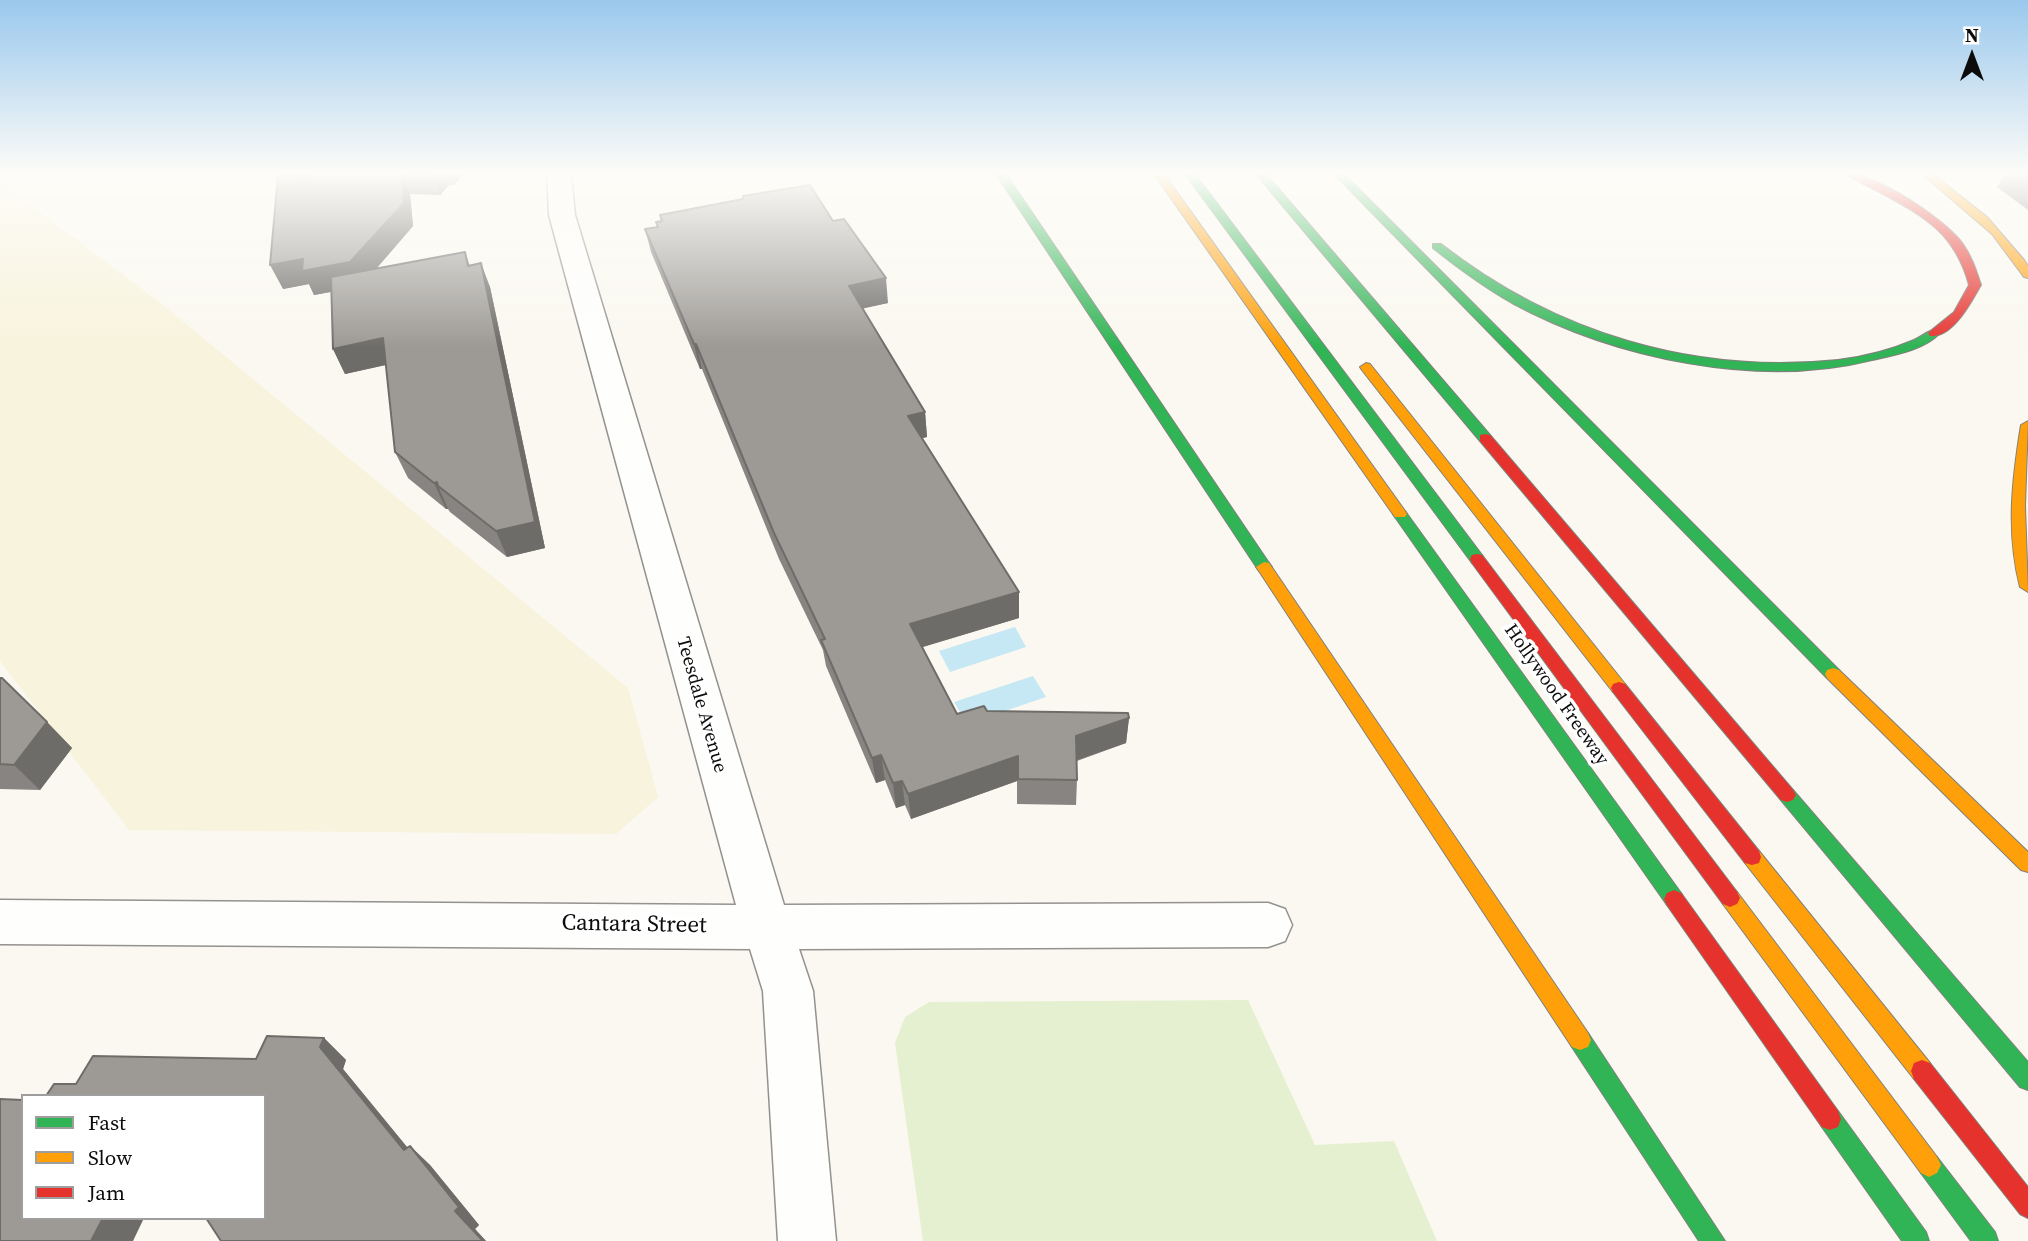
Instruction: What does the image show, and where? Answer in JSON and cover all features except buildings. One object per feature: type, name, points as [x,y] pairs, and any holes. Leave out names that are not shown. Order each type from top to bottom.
[{"type":"highway","points":[[1040,232],[1713,1241]]},
{"type":"highway","name":"Hollywood Freeway","points":[[1200,232],[1917,1241]]},
{"type":"highway","points":[[1234,232],[1986,1241]]},
{"type":"highway","points":[[1310,232],[2028,1079]]},
{"type":"highway","points":[[1396,232],[1797,638],[2028,864]]},
{"type":"highway","points":[[1420,232],[1473,274],[1525,305],[1590,332],[1664,353],[1743,365],[1818,368],[1876,357],[1924,341],[1959,314],[1975,285],[1966,256],[1943,232]]},
{"type":"highway","points":[[1997,232],[2017,253],[2028,275]]},
{"type":"highway","points":[[1360,359],[2028,1206]]},
{"type":"highway","points":[[2028,425],[2017,497],[2020,565],[2028,587]]},
{"type":"street","name":"Teesdale Avenue","points":[[567,232],[741,849],[788,990],[807,1241]]},
{"type":"street","name":"Cantara Street","points":[[0,922],[768,927],[1268,925]]},
{"type":"shaded area","points":[[0,232],[66,232],[158,301],[628,688],[658,797],[616,834],[129,830],[0,661]]},
{"type":"green space","points":[[1248,1000],[1315,1145],[1394,1141],[1437,1241],[923,1241],[895,1043],[905,1017],[929,1002]]},
{"type":"water","points":[[1015,627],[1026,647],[950,672],[939,651]]},
{"type":"water","points":[[1033,676],[1046,697],[967,724],[954,702]]},
{"type":"traffic: fast","points":[[1040,232],[1264,567]]},
{"type":"traffic: fast","points":[[1233,232],[1477,559]]},
{"type":"traffic: fast","points":[[1310,232],[1485,438]]},
{"type":"traffic: fast","points":[[1396,232],[1833,674]]},
{"type":"traffic: fast","points":[[1437,246],[1502,292],[1566,323],[1610,339],[1705,362],[1754,367],[1848,363],[1891,352],[1934,333]]},
{"type":"traffic: fast","points":[[1400,514],[1674,899]]},
{"type":"traffic: fast","points":[[1787,795],[2028,1079]]},
{"type":"traffic: fast","points":[[1580,1040],[1713,1241]]},
{"type":"traffic: fast","points":[[1830,1119],[1917,1241]]},
{"type":"traffic: fast","points":[[1929,1165],[1986,1241]]},
{"type":"traffic: slow","points":[[1200,232],[1400,514]]},
{"type":"traffic: slow","points":[[1996,232],[2028,275]]},
{"type":"traffic: slow","points":[[1366,367],[1619,688]]},
{"type":"traffic: slow","points":[[2028,425],[2018,506],[2020,547],[2028,587]]},
{"type":"traffic: slow","points":[[1264,567],[1580,1040]]},
{"type":"traffic: slow","points":[[1833,674],[2028,864]]},
{"type":"traffic: slow","points":[[1752,857],[1922,1071]]},
{"type":"traffic: slow","points":[[1730,898],[1929,1165]]},
{"type":"traffic: jam","points":[[1934,333],[1959,314],[1975,285],[1967,259],[1947,232]]},
{"type":"traffic: jam","points":[[1485,438],[1787,795]]},
{"type":"traffic: jam","points":[[1477,559],[1730,898]]},
{"type":"traffic: jam","points":[[1619,688],[1752,857]]},
{"type":"traffic: jam","points":[[1674,899],[1830,1119]]},
{"type":"traffic: jam","points":[[1922,1071],[2028,1206]]}]
